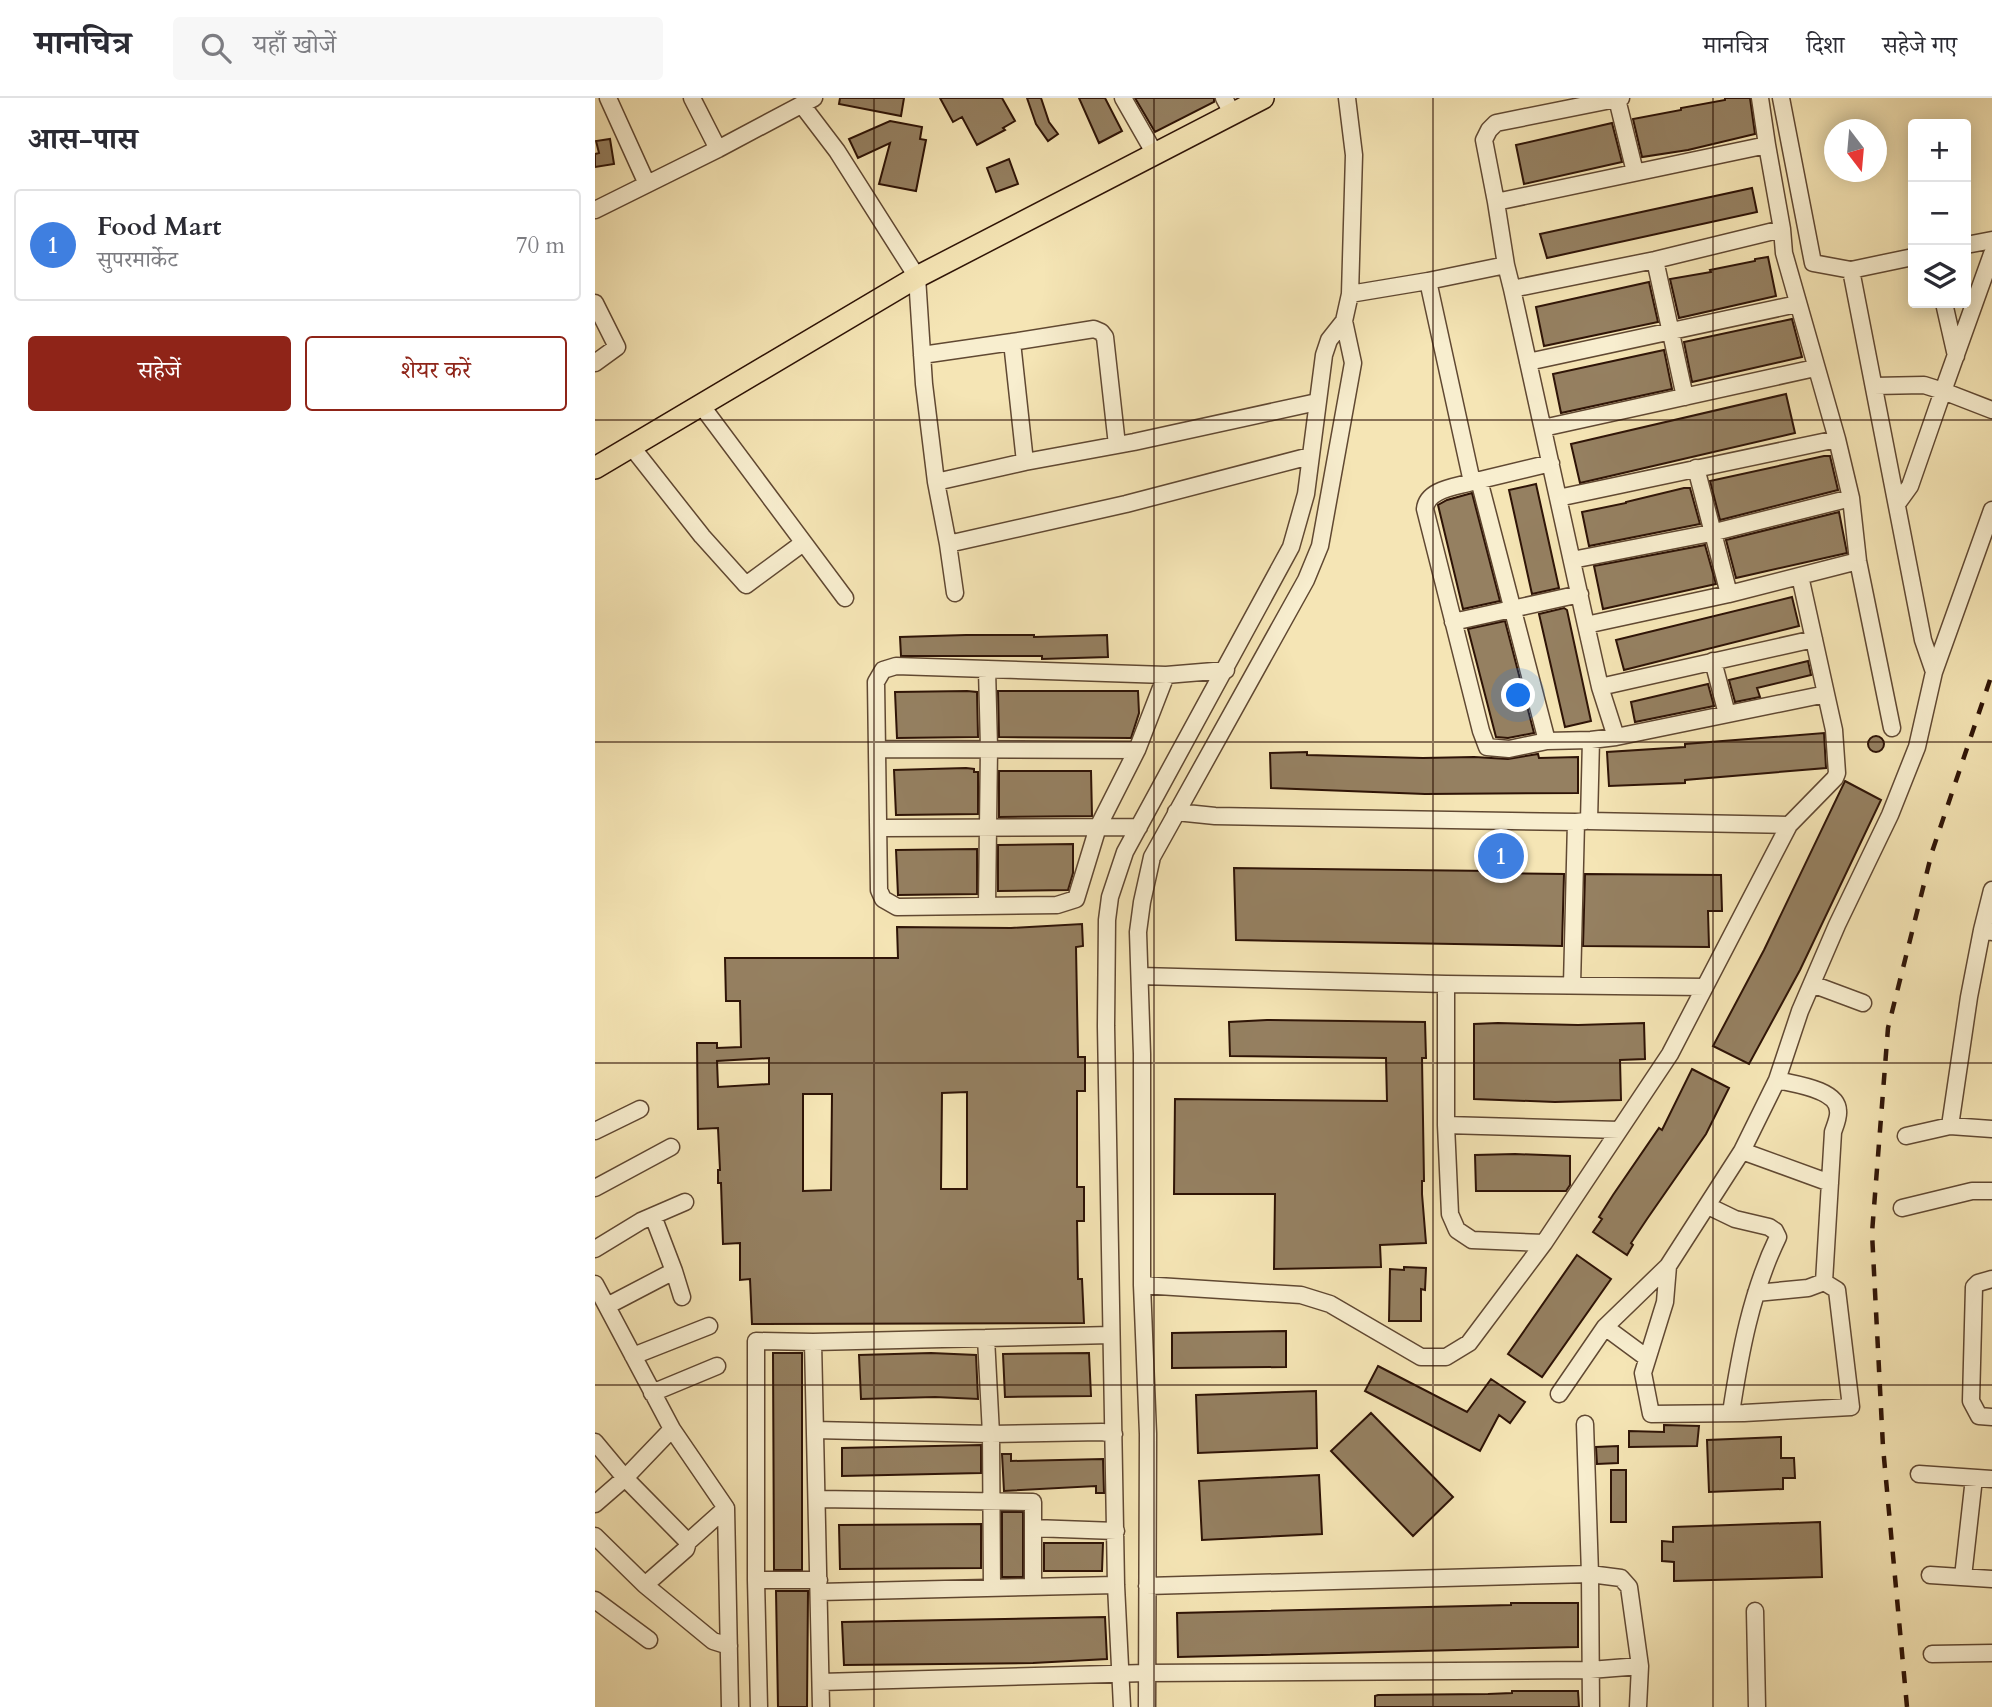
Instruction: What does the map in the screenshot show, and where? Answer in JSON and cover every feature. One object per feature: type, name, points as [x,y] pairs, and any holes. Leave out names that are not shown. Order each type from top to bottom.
[{"type":"main road","points":[[595,468],[917,277],[1155,154],[1228,106],[1263,98]]},
{"type":"street","points":[[608,98],[647,184]]},
{"type":"street","points":[[692,98],[718,149]]},
{"type":"street","points":[[1123,98],[1155,154]]},
{"type":"street","points":[[1147,1707],[1148,1434],[1142,1285],[1143,1054],[1138,932],[1152,857],[1307,580],[1320,546],[1353,363],[1344,321],[1350,294],[1354,155],[1347,98]]},
{"type":"street","points":[[1616,737],[1600,687],[1506,265],[1484,140],[1496,123],[1619,98],[1635,172]]},
{"type":"street","points":[[1760,98],[1784,253],[1851,498],[1859,561],[1892,727]]},
{"type":"street","points":[[1781,98],[1813,263],[1851,270],[1908,258]]},
{"type":"street","points":[[595,210],[808,102],[917,277],[922,355],[936,482],[955,593]]},
{"type":"street","points":[[1496,202],[1767,145]]},
{"type":"street","points":[[1512,289],[1655,260],[1781,229]]},
{"type":"street","points":[[1971,244],[1992,240]]},
{"type":"street","points":[[1897,504],[1910,486],[1992,254]]},
{"type":"street","points":[[1655,260],[1685,397]]},
{"type":"street","points":[[1350,294],[1506,265]]},
{"type":"street","points":[[1851,270],[1923,640],[1934,672]]},
{"type":"street","points":[[1428,281],[1476,481],[1514,608],[1547,741]]},
{"type":"street","points":[[595,303],[617,347],[595,363]]},
{"type":"street","points":[[1528,362],[1797,304]]},
{"type":"street","points":[[1945,308],[1955,356]]},
{"type":"street","points":[[1122,1707],[1116,1585],[1106,1026],[1110,897],[1125,852],[1291,547],[1306,494],[1324,355],[1329,340],[1344,321]]},
{"type":"street","points":[[922,355],[1094,329],[1101,332],[1105,337],[1117,445]]},
{"type":"street","points":[[1012,342],[1025,461]]},
{"type":"street","points":[[1543,428],[1815,368]]},
{"type":"street","points":[[1874,386],[1924,385],[1992,410]]},
{"type":"street","points":[[936,482],[1025,461],[1117,445],[1317,402]]},
{"type":"street","points":[[701,405],[845,598]]},
{"type":"street","points":[[1558,498],[1837,439]]},
{"type":"street","points":[[631,446],[702,536],[747,584],[803,543]]},
{"type":"street","points":[[948,544],[1126,504],[1310,456]]},
{"type":"street","points":[[1551,463],[1431,495],[1426,502],[1425,509],[1453,622],[1487,747],[1509,749],[1547,741],[1616,737],[1826,694]]},
{"type":"street","points":[[1696,468],[1729,594]]},
{"type":"street","points":[[1572,560],[1711,533],[1851,498]]},
{"type":"street","points":[[1559,1394],[1605,1327],[1668,1266],[1742,1151],[1777,1080],[1812,984],[1890,815],[1917,747],[1934,672],[1992,510]]},
{"type":"street","points":[[1586,625],[1729,594],[1859,561]]},
{"type":"street","points":[[1142,1285],[1301,1295],[1330,1304],[1421,1357],[1446,1357],[1469,1343],[1543,1243],[1670,1054],[1789,825],[1837,773],[1834,730],[1800,576]]},
{"type":"street","points":[[1453,622],[1580,594]]},
{"type":"street","points":[[1600,687],[1814,639]]},
{"type":"street","points":[[1713,662],[1727,714]]},
{"type":"street","points":[[1166,675],[1137,750],[1098,827],[1076,899],[1057,905],[897,906],[890,905],[883,899],[879,890],[876,682],[883,670],[896,666],[1166,675],[1226,670]]},
{"type":"street","points":[[987,669],[987,905]]},
{"type":"street","points":[[1572,985],[1591,740]]},
{"type":"street","points":[[878,749],[1137,750]]},
{"type":"street","points":[[1176,812],[1215,816],[1789,825]]},
{"type":"street","points":[[880,828],[1139,827]]},
{"type":"street","points":[[1950,1126],[1969,996],[1987,931],[1992,890]]},
{"type":"street","points":[[1140,976],[1705,987]]},
{"type":"street","points":[[1446,984],[1446,1125],[1450,1214],[1457,1230],[1472,1240],[1543,1243]]},
{"type":"street","points":[[1812,984],[1863,1003]]},
{"type":"street","points":[[1777,1080],[1820,1091],[1836,1103],[1839,1110],[1833,1132],[1823,1282]]},
{"type":"street","points":[[595,1131],[640,1109]]},
{"type":"street","points":[[1446,1125],[1619,1130]]},
{"type":"street","points":[[1906,1136],[1950,1126],[1992,1129]]},
{"type":"street","points":[[595,1188],[671,1147]]},
{"type":"street","points":[[1742,1151],[1830,1183]]},
{"type":"street","points":[[1902,1208],[1972,1191],[1992,1191]]},
{"type":"street","points":[[595,1249],[653,1216],[685,1202]]},
{"type":"street","points":[[1708,1206],[1735,1219],[1769,1227],[1778,1237],[1765,1264],[1756,1293],[1738,1369],[1731,1413]]},
{"type":"street","points":[[653,1216],[682,1297]]},
{"type":"street","points":[[1668,1266],[1665,1302],[1643,1373],[1651,1414],[1851,1407],[1837,1290],[1823,1282]]},
{"type":"street","points":[[607,1306],[674,1271]]},
{"type":"street","points":[[1992,1279],[1974,1287],[1971,1401],[1979,1416],[1992,1417]]},
{"type":"street","points":[[1756,1293],[1808,1288],[1823,1282]]},
{"type":"street","points":[[595,1284],[671,1429],[726,1508],[730,1707]]},
{"type":"street","points":[[633,1356],[709,1326]]},
{"type":"street","points":[[1605,1327],[1647,1358]]},
{"type":"street","points":[[759,1707],[756,1341],[1111,1335]]},
{"type":"street","points":[[986,1338],[991,1434],[992,1588]]},
{"type":"street","points":[[813,1342],[821,1707]]},
{"type":"street","points":[[653,1393],[717,1366]]},
{"type":"street","points":[[1585,1424],[1591,1707]]},
{"type":"street","points":[[595,1504],[625,1478],[671,1429]]},
{"type":"street","points":[[815,1430],[1114,1434]]},
{"type":"street","points":[[595,1441],[625,1478],[688,1542]]},
{"type":"street","points":[[1919,1474],[1992,1479]]},
{"type":"street","points":[[1963,1577],[1974,1478]]},
{"type":"street","points":[[817,1499],[1033,1502],[1033,1587]]},
{"type":"street","points":[[645,1586],[726,1508]]},
{"type":"street","points":[[1033,1528],[1116,1531]]},
{"type":"street","points":[[595,1536],[645,1586],[713,1641],[729,1646]]},
{"type":"street","points":[[1147,1586],[1590,1574],[1621,1578],[1629,1587],[1640,1666],[1639,1707]]},
{"type":"street","points":[[1930,1575],[1992,1579]]},
{"type":"street","points":[[756,1580],[819,1586],[992,1588],[1116,1585]]},
{"type":"street","points":[[595,1600],[649,1640]]},
{"type":"street","points":[[1755,1611],[1757,1707]]},
{"type":"street","points":[[1933,1654],[1992,1653]]},
{"type":"street","points":[[821,1682],[1146,1673],[1590,1670],[1640,1666]]},
{"type":"building","points":[[840,98],[904,98],[901,116],[839,104]]},
{"type":"building","points":[[940,98],[1002,98],[1015,121],[1003,128],[1005,130],[977,145],[962,117],[953,122]]},
{"type":"building","points":[[1027,98],[1041,98],[1049,122],[1058,134],[1048,141],[1036,124]]},
{"type":"building","points":[[1079,98],[1105,98],[1122,131],[1099,143]]},
{"type":"building","points":[[1135,98],[1214,98],[1214,102],[1155,132]]},
{"type":"building","points":[[1725,98],[1750,98],[1755,134],[1688,150],[1642,157],[1633,119]]},
{"type":"building","points":[[890,121],[922,127],[920,139],[926,140],[916,191],[879,184],[890,143],[858,158],[849,139]]},
{"type":"building","points":[[1612,123],[1622,162],[1524,184],[1516,145]]},
{"type":"building","points":[[610,139],[614,164],[595,167],[595,154],[599,153],[596,141]]},
{"type":"building","points":[[1009,159],[1018,184],[996,192],[987,168]]},
{"type":"building","points":[[1752,188],[1757,212],[1547,258],[1540,234]]},
{"type":"building","points":[[1768,257],[1776,296],[1679,318],[1670,279],[1711,272],[1710,270]]},
{"type":"building","points":[[1649,282],[1658,322],[1544,346],[1536,307]]},
{"type":"building","points":[[1792,319],[1802,357],[1692,382],[1684,342]]},
{"type":"building","points":[[1664,350],[1672,389],[1561,413],[1553,374]]},
{"type":"building","points":[[1786,394],[1795,433],[1580,483],[1571,444]]},
{"type":"building","points":[[1830,456],[1838,490],[1720,520],[1710,481]]},
{"type":"building","points":[[1536,484],[1559,588],[1532,594],[1509,490]]},
{"type":"building","points":[[1690,488],[1700,524],[1589,546],[1582,512]]},
{"type":"building","points":[[1472,493],[1500,601],[1463,609],[1438,505]]},
{"type":"building","points":[[1839,512],[1847,553],[1736,578],[1726,540]]},
{"type":"building","points":[[1705,545],[1716,584],[1603,609],[1594,566]]},
{"type":"building","points":[[1792,597],[1799,626],[1624,670],[1616,640]]},
{"type":"building","points":[[1564,608],[1567,610],[1591,721],[1565,727],[1539,614]]},
{"type":"building","points":[[1505,621],[1534,733],[1508,738],[1496,737],[1468,629]]},
{"type":"building","points":[[1107,635],[1108,657],[1042,659],[1042,656],[901,656],[900,637]]},
{"type":"building","points":[[1808,661],[1811,675],[1757,688],[1760,697],[1735,702],[1729,680]]},
{"type":"building","points":[[1708,684],[1714,706],[1635,722],[1631,702]]},
{"type":"building","points":[[998,691],[1138,691],[1139,713],[1131,738],[999,737]]},
{"type":"building","points":[[895,692],[977,692],[978,737],[897,738]]},
{"type":"building","points":[[1824,733],[1826,768],[1685,780],[1685,783],[1609,786],[1607,752]]},
{"type":"building","points":[[1876,736],[1884,744],[1876,752],[1868,744]]},
{"type":"building","points":[[1307,752],[1307,755],[1423,758],[1508,759],[1538,754],[1539,758],[1578,757],[1578,793],[1425,794],[1271,788],[1270,753]]},
{"type":"building","points":[[966,768],[978,772],[978,814],[896,815],[894,770]]},
{"type":"building","points":[[999,771],[1091,771],[1092,816],[999,817]]},
{"type":"building","points":[[1845,781],[1881,800],[1800,970],[1749,1064],[1713,1046],[1764,950]]},
{"type":"building","points":[[1073,844],[1073,873],[1068,890],[998,891],[998,845]]},
{"type":"building","points":[[977,849],[977,894],[898,895],[896,850]]},
{"type":"building","points":[[1234,868],[1564,874],[1562,946],[1236,940]]},
{"type":"building","points":[[1585,874],[1721,875],[1722,911],[1708,911],[1709,947],[1583,946]]},
{"type":"building","points":[[1082,924],[1083,946],[1076,947],[1078,1057],[1085,1057],[1085,1091],[1077,1091],[1077,1187],[1084,1187],[1084,1221],[1077,1221],[1078,1279],[1082,1279],[1084,1323],[752,1324],[750,1279],[740,1280],[740,1243],[723,1244],[721,1183],[718,1183],[718,1128],[698,1129],[697,1043],[717,1043],[717,1048],[741,1047],[740,1001],[726,1001],[725,958],[898,958],[897,927],[1011,928]],"holes":[[[769,1058],[769,1084],[718,1087],[717,1061]],[[967,1092],[967,1189],[941,1189],[942,1093]],[[803,1094],[832,1094],[831,1190],[803,1191]]]},
{"type":"building","points":[[1229,1022],[1425,1022],[1426,1058],[1422,1058],[1422,1194],[1426,1243],[1380,1245],[1381,1267],[1274,1269],[1275,1194],[1174,1194],[1175,1099],[1387,1101],[1386,1058],[1230,1056]]},
{"type":"building","points":[[1644,1023],[1645,1059],[1620,1060],[1621,1100],[1555,1102],[1474,1099],[1474,1024]]},
{"type":"building","points":[[1692,1069],[1729,1088],[1706,1134],[1631,1243],[1633,1245],[1627,1255],[1593,1232],[1613,1195],[1659,1128],[1662,1130]]},
{"type":"building","points":[[1475,1155],[1570,1156],[1570,1185],[1566,1191],[1476,1191]]},
{"type":"building","points":[[1577,1255],[1611,1279],[1542,1377],[1508,1354]]},
{"type":"building","points":[[1404,1267],[1426,1268],[1425,1290],[1421,1289],[1421,1321],[1389,1321],[1390,1269],[1404,1270]]},
{"type":"building","points":[[1286,1331],[1286,1367],[1172,1368],[1172,1333]]},
{"type":"building","points":[[773,1353],[802,1353],[802,1570],[774,1570]]},
{"type":"building","points":[[1089,1353],[1091,1396],[1005,1397],[1003,1354]]},
{"type":"building","points":[[859,1355],[976,1355],[978,1399],[861,1399]]},
{"type":"building","points":[[1378,1366],[1467,1412],[1491,1379],[1525,1402],[1510,1423],[1499,1415],[1480,1451],[1365,1391]]},
{"type":"building","points":[[1316,1391],[1317,1448],[1198,1453],[1196,1395]]},
{"type":"building","points":[[1371,1413],[1453,1497],[1413,1536],[1331,1451]]},
{"type":"building","points":[[1664,1425],[1699,1426],[1697,1446],[1629,1447],[1629,1431],[1664,1432]]},
{"type":"building","points":[[1781,1437],[1781,1458],[1794,1458],[1795,1478],[1783,1478],[1783,1489],[1709,1492],[1707,1440]]},
{"type":"building","points":[[981,1445],[981,1473],[842,1476],[842,1448]]},
{"type":"building","points":[[1618,1446],[1618,1463],[1597,1464],[1596,1447]]},
{"type":"building","points":[[1002,1454],[1011,1454],[1011,1461],[1103,1459],[1104,1493],[1096,1493],[1096,1486],[1004,1491]]},
{"type":"building","points":[[1611,1470],[1626,1470],[1626,1522],[1611,1522]]},
{"type":"building","points":[[1319,1475],[1322,1534],[1202,1540],[1199,1481]]},
{"type":"building","points":[[1002,1512],[1023,1512],[1023,1577],[1002,1577]]},
{"type":"building","points":[[1820,1522],[1822,1577],[1674,1581],[1674,1562],[1662,1561],[1662,1541],[1673,1542],[1673,1527]]},
{"type":"building","points":[[981,1524],[981,1568],[840,1569],[839,1525]]},
{"type":"building","points":[[1044,1543],[1103,1543],[1102,1571],[1044,1571]]},
{"type":"building","points":[[776,1591],[808,1591],[807,1707],[778,1707]]},
{"type":"building","points":[[1578,1603],[1578,1647],[1178,1657],[1177,1613]]},
{"type":"building","points":[[1105,1617],[1107,1659],[1033,1663],[844,1665],[842,1622]]},
{"type":"building","points":[[1512,1691],[1578,1691],[1579,1707],[1375,1707],[1375,1696],[1378,1695],[1488,1694]]},
{"type":"railway","points":[[1907,1707],[1883,1447],[1872,1233],[1888,1028],[1932,852],[1992,674]]},
{"type":"place","name":"Food Mart","points":[[1501,856]]}]
